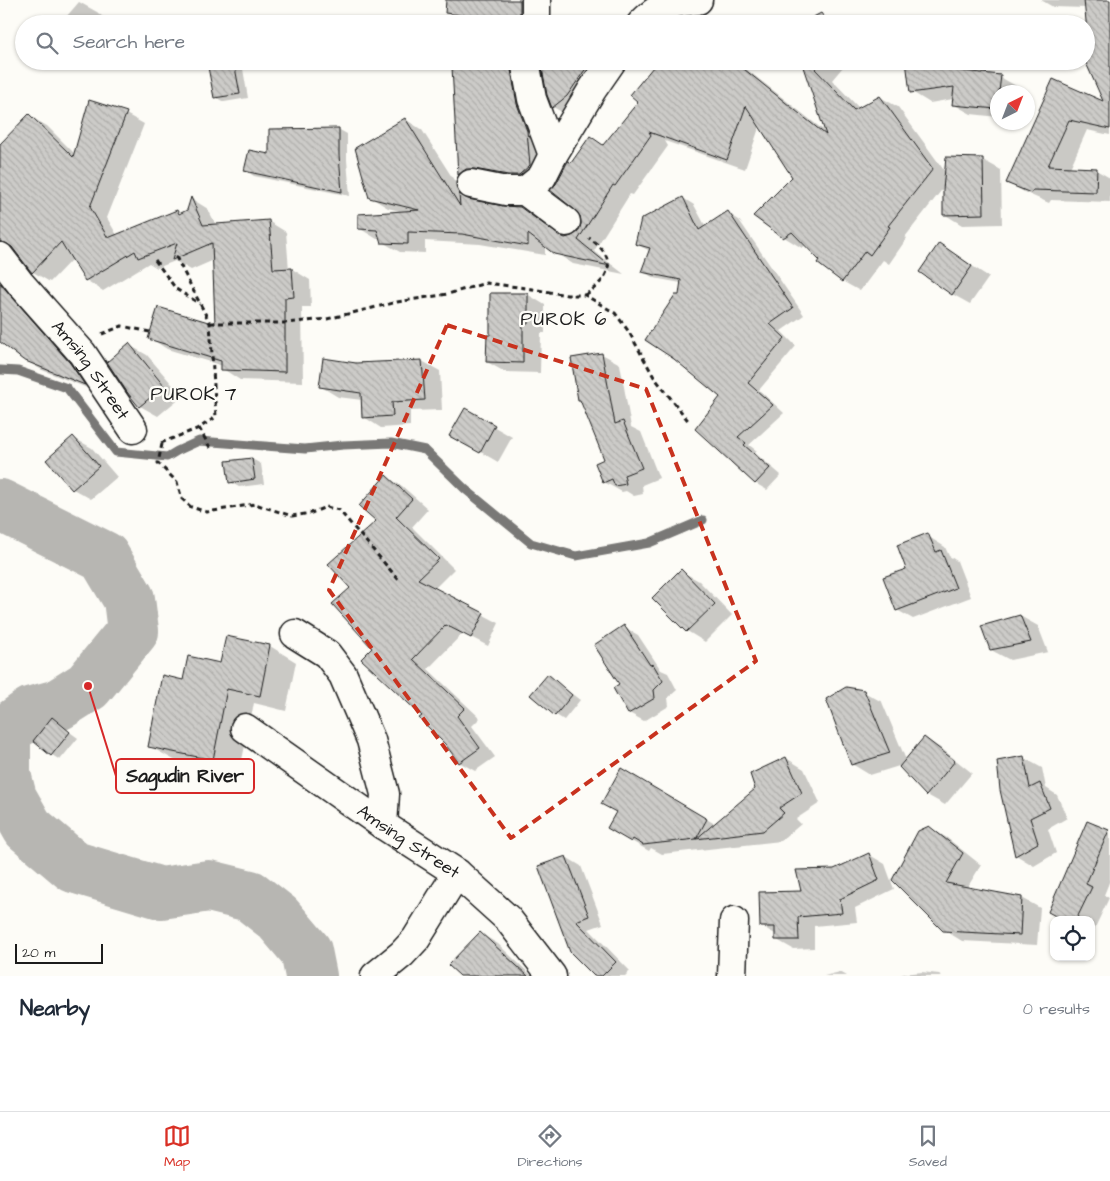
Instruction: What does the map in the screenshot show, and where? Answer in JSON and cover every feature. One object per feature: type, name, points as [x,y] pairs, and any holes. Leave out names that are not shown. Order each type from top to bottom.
[{"type":"street","points":[[536,0],[536,15]]},
{"type":"street","points":[[649,15],[669,3],[698,0]]},
{"type":"street","points":[[527,70],[532,98],[553,154]]},
{"type":"street","points":[[526,191],[542,177],[553,154],[606,70]]},
{"type":"street","points":[[471,184],[506,191],[526,191],[566,222]]},
{"type":"street","name":"Amsing Street","points":[[0,257],[20,283],[82,352],[133,429]]},
{"type":"street","points":[[295,634],[327,654],[343,675],[371,740],[385,794],[384,825]]},
{"type":"street","name":"Amsing Street","points":[[245,728],[457,874],[508,919],[552,976]]},
{"type":"street","points":[[375,976],[402,954],[416,938],[457,874]]},
{"type":"street","points":[[732,976],[734,921]]},
{"type":"path","points":[[566,222],[602,247],[608,258],[607,274],[598,286],[585,295]]},
{"type":"path","points":[[174,253],[210,323],[216,417],[199,428],[162,444],[158,463],[177,482],[182,499],[191,507],[207,512],[255,504],[292,516],[311,513],[326,507],[339,510],[398,579]]},
{"type":"path","points":[[155,260],[176,288],[201,304]]},
{"type":"path","points":[[210,323],[285,323],[327,320],[397,302],[448,294],[486,283],[585,295],[615,313],[629,332],[654,377],[690,423]]},
{"type":"path","points":[[82,352],[97,336],[122,326],[150,332]]},
{"type":"path","points":[[199,428],[212,451]]},
{"type":"path","name":"Amsing Street","points":[[133,429],[162,444]]},
{"type":"highlighted area","points":[[447,325],[646,389],[756,661],[511,838],[329,590]]},
{"type":"building","points":[[446,0],[520,0],[520,15],[458,15],[445,13]]},
{"type":"building","points":[[1084,0],[1110,0],[1110,129],[1069,120],[1048,166],[1097,168],[1096,192],[1033,190],[1031,193],[1006,183],[1030,130],[1035,130],[1035,119],[1053,79],[1103,101],[1089,70],[1095,70],[1095,15],[1085,15]]},
{"type":"building","points":[[209,70],[236,70],[240,94],[214,98]]},
{"type":"building","points":[[452,70],[511,70],[517,104],[527,131],[530,165],[519,175],[466,169],[458,175]]},
{"type":"building","points":[[542,70],[585,70],[567,96],[552,108],[547,95]]},
{"type":"building","points":[[651,70],[745,70],[826,135],[804,70],[816,70],[854,110],[880,96],[933,169],[888,226],[890,227],[870,255],[865,251],[842,282],[817,263],[819,260],[792,232],[783,238],[753,216],[792,177],[746,106],[727,160],[649,132],[651,135],[615,186],[613,185],[578,240],[610,266],[554,254],[528,234],[528,246],[462,234],[408,232],[408,244],[381,243],[377,230],[358,229],[358,214],[419,210],[369,198],[355,148],[405,118],[460,206],[459,194],[468,199],[503,206],[520,207],[557,234],[565,238],[572,236],[578,232],[581,224],[580,216],[550,190],[556,184],[568,161],[571,163],[590,136],[603,145],[638,102],[630,95]]},
{"type":"building","points":[[907,70],[953,70],[1001,75],[1000,85],[990,85],[990,108],[952,105],[954,87],[910,93]]},
{"type":"building","points":[[89,100],[127,112],[90,207],[108,238],[177,210],[179,214],[187,210],[191,197],[203,225],[269,220],[273,269],[292,268],[294,297],[285,298],[285,372],[221,370],[221,361],[148,339],[158,307],[215,324],[212,243],[172,260],[177,243],[138,258],[135,251],[85,281],[61,242],[32,273],[12,247],[0,242],[0,144],[29,114],[73,157]]},
{"type":"building","points":[[339,128],[342,192],[244,171],[249,150],[269,154],[269,129]]},
{"type":"building","points":[[946,157],[983,158],[984,214],[943,215]]},
{"type":"building","points":[[683,197],[699,230],[728,211],[793,308],[770,324],[785,338],[748,383],[773,405],[738,437],[746,443],[744,445],[770,468],[755,484],[695,429],[720,397],[674,359],[645,340],[675,295],[679,295],[681,280],[641,272],[650,248],[635,244],[641,219]]},
{"type":"building","points":[[939,243],[972,266],[952,295],[919,272]]},
{"type":"building","points":[[0,283],[70,363],[85,385],[23,360],[0,342]]},
{"type":"building","points":[[490,293],[528,293],[528,323],[523,323],[523,363],[486,362],[487,335],[490,335]]},
{"type":"building","points":[[129,343],[164,386],[139,407],[107,362]]},
{"type":"building","points":[[602,353],[615,424],[623,421],[642,468],[624,475],[626,484],[615,486],[612,479],[603,483],[595,463],[604,459],[580,400],[578,400],[571,358]]},
{"type":"building","points":[[323,358],[356,363],[422,360],[425,400],[392,402],[393,416],[362,418],[361,393],[319,387]]},
{"type":"building","points":[[465,408],[495,425],[480,453],[449,436]]},
{"type":"building","points":[[73,436],[99,466],[72,490],[46,460]]},
{"type":"building","points":[[252,458],[255,479],[229,483],[226,461]]},
{"type":"building","points":[[386,475],[412,499],[396,517],[439,559],[418,579],[484,613],[471,638],[446,625],[413,659],[465,708],[457,716],[480,748],[459,763],[445,744],[419,718],[422,716],[361,659],[372,648],[332,604],[350,588],[328,564],[376,521],[359,506]]},
{"type":"building","points":[[928,533],[936,552],[941,550],[956,588],[896,611],[883,577],[906,569],[897,545]]},
{"type":"building","points":[[681,569],[715,604],[686,632],[652,598]]},
{"type":"building","points":[[1020,615],[1031,642],[990,650],[981,626]]},
{"type":"building","points":[[624,625],[650,665],[653,664],[663,681],[654,690],[655,698],[628,714],[613,688],[619,684],[594,645]]},
{"type":"building","points":[[226,636],[270,645],[260,696],[227,689],[213,760],[148,747],[162,675],[183,680],[188,656],[220,663]]},
{"type":"building","points":[[548,674],[572,695],[555,716],[530,695]]},
{"type":"building","points":[[846,687],[864,690],[890,753],[851,765],[826,699]]},
{"type":"building","points":[[52,717],[70,732],[51,756],[33,741]]},
{"type":"building","points":[[924,737],[955,761],[926,796],[899,767]]},
{"type":"building","points":[[1024,756],[1030,788],[1040,783],[1050,808],[1030,818],[1038,843],[1015,856],[1000,790],[997,761]]},
{"type":"building","points":[[786,757],[802,793],[779,808],[784,813],[763,831],[696,839],[755,789],[750,774]]},
{"type":"building","points":[[621,768],[707,819],[696,839],[643,845],[633,839],[631,842],[607,828],[616,812],[601,804]]},
{"type":"building","points":[[1087,821],[1109,830],[1086,884],[1092,887],[1078,916],[1056,916],[1048,912]]},
{"type":"building","points":[[929,826],[963,853],[946,883],[1022,897],[1020,935],[943,931],[892,880],[918,831]]},
{"type":"building","points":[[869,853],[879,880],[840,899],[842,913],[798,917],[799,940],[775,940],[775,927],[760,927],[759,892],[801,891],[796,870],[834,869]]},
{"type":"building","points":[[566,856],[589,916],[576,921],[616,962],[602,976],[594,976],[570,952],[538,866]]},
{"type":"building","points":[[480,932],[528,976],[460,976],[448,965]]},
{"type":"waterway","points":[[0,370],[18,371],[67,388],[116,452],[167,457],[199,441],[305,449],[391,443],[425,450],[465,489],[531,543],[576,556],[649,543],[703,520]]},
{"type":"waterway","points":[[0,505],[104,557],[129,599],[133,631],[88,686],[58,705],[32,712],[5,731],[5,774],[11,798],[28,828],[74,867],[161,893],[209,886],[250,896],[278,918],[306,951],[311,976]]},
{"type":"place","name":"Sagudin River","points":[[88,686]]},
{"type":"district","name":"PUROK 6","points":[[564,319]]},
{"type":"district","name":"PUROK 7","points":[[194,394]]}]
